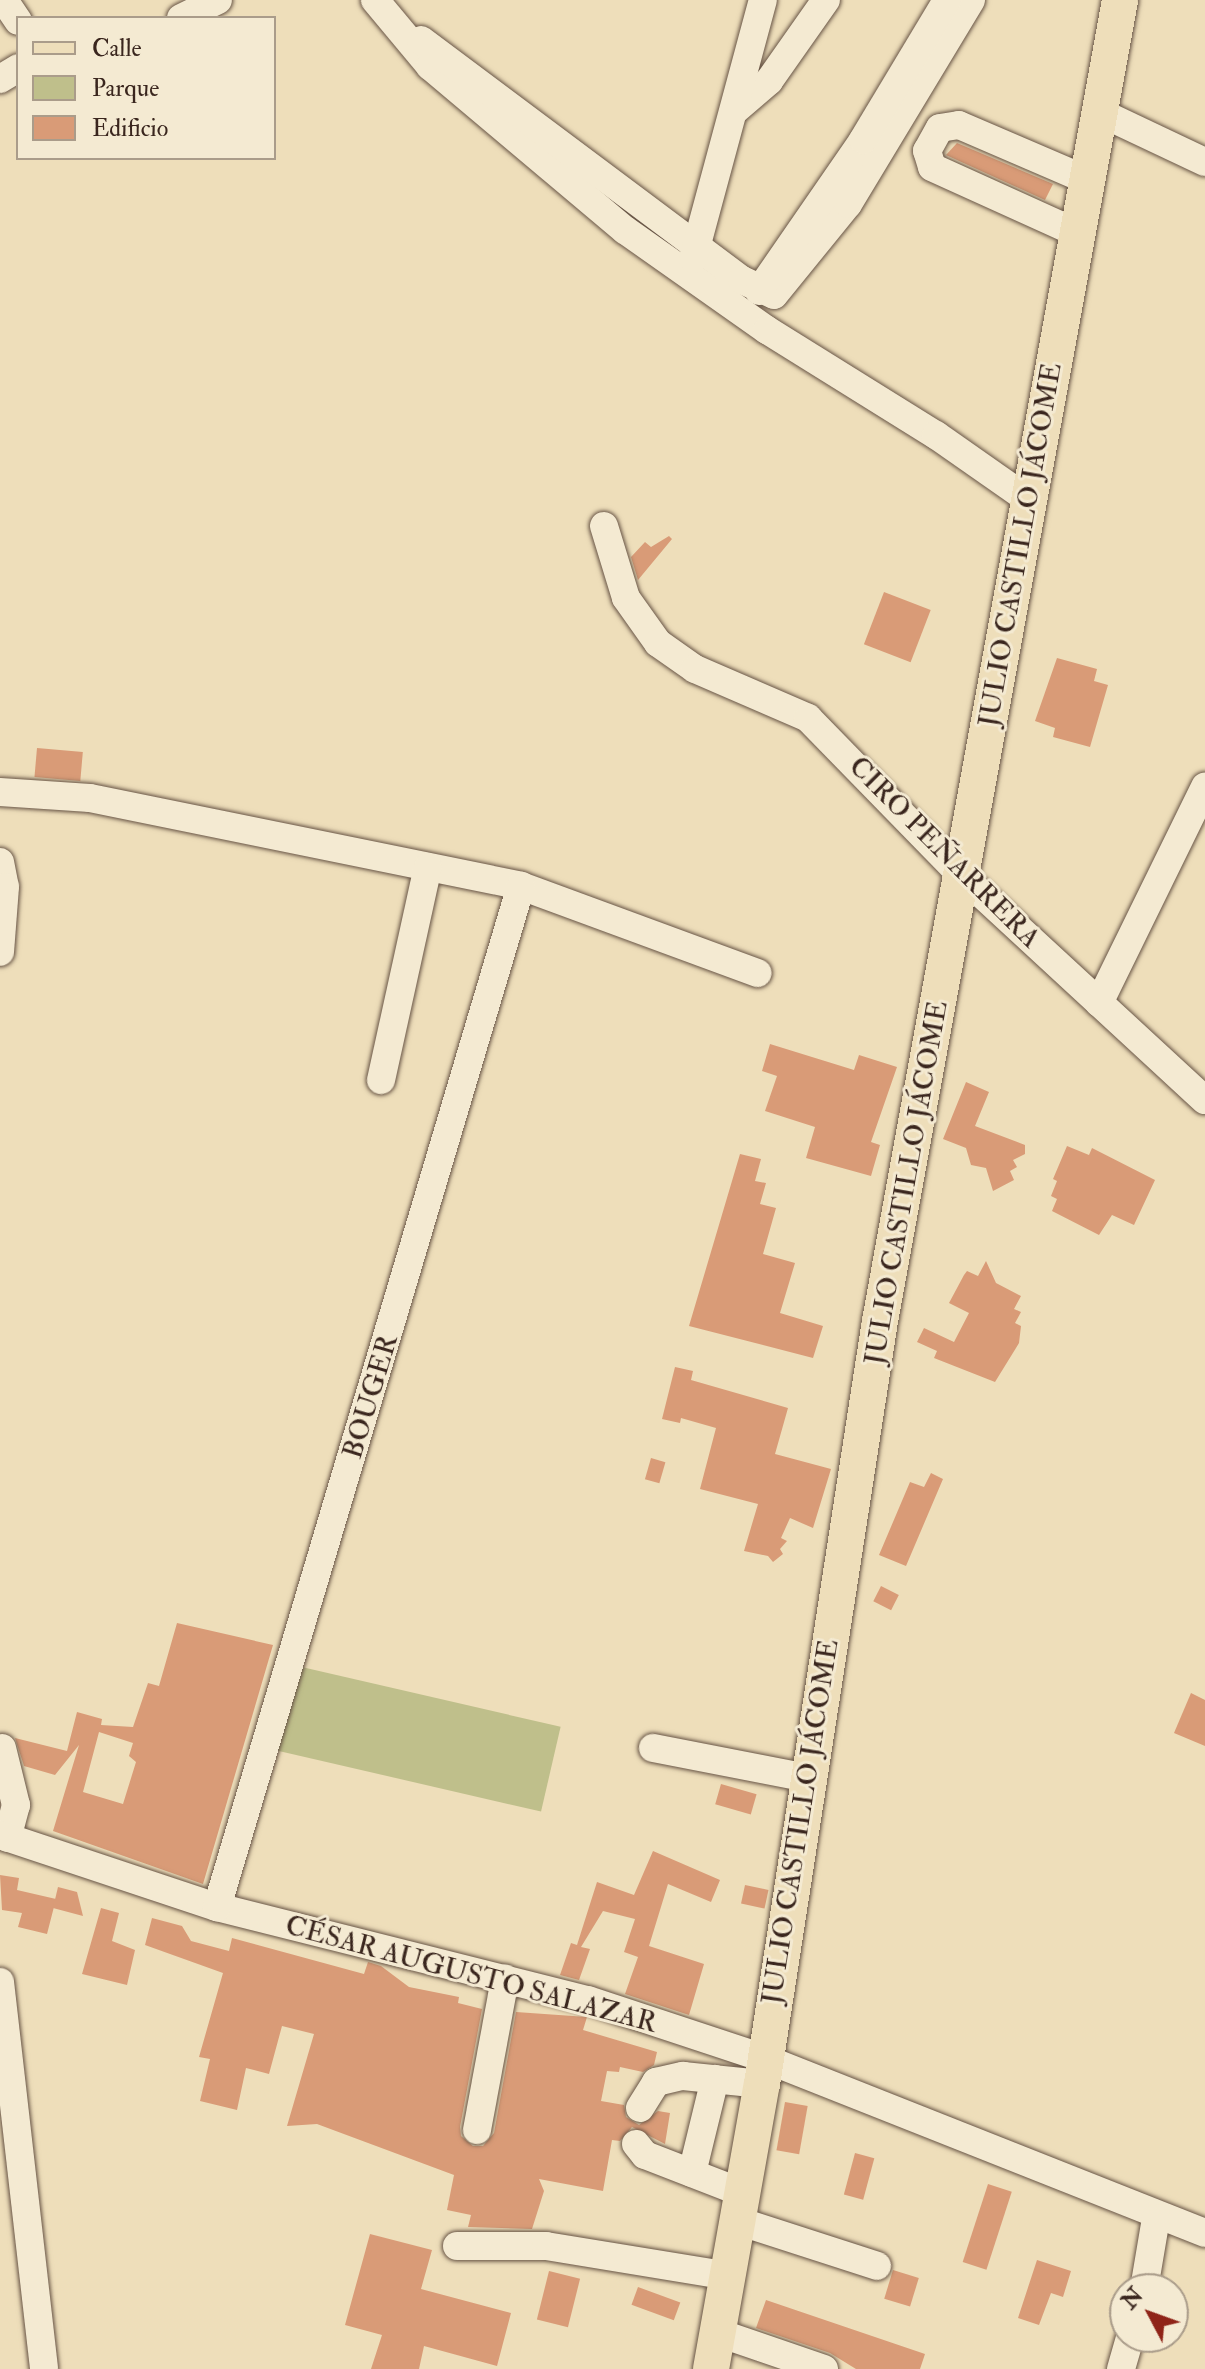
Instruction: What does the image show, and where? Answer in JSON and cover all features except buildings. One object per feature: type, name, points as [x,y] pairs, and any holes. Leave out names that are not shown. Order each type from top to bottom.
[{"type":"main road","name":"JULIO CASTILLO JÁCOME","points":[[711,2369],[741,2207],[880,1321],[963,877],[1075,232],[1120,0]]},
{"type":"street","points":[[4,0],[16,18]]},
{"type":"street","points":[[185,16],[218,0]]},
{"type":"street","points":[[375,0],[430,66],[494,123],[688,274],[1029,500]]},
{"type":"street","points":[[688,274],[763,0]]},
{"type":"street","points":[[734,111],[769,81],[826,0]]},
{"type":"street","points":[[759,291],[863,140],[947,0]]},
{"type":"street","points":[[399,27],[464,68],[759,291],[778,292],[837,219],[903,119],[971,0]]},
{"type":"street","points":[[1097,111],[1205,162]]},
{"type":"street","points":[[1075,232],[932,167],[927,151],[940,128],[959,125],[1087,180]]},
{"type":"street","name":"CIRO PEÑARRERA","points":[[604,526],[626,598],[658,643],[695,669],[788,705],[808,718],[963,877],[1205,1100]]},
{"type":"street","points":[[1099,1003],[1205,787]]},
{"type":"street","points":[[0,792],[90,798],[521,886],[757,973]]},
{"type":"street","points":[[0,862],[5,887],[0,952]]},
{"type":"street","points":[[381,1080],[428,867]]},
{"type":"street","name":"BOUGER","points":[[217,1907],[521,886]]},
{"type":"street","points":[[2,1748],[16,1805],[4,1837]]},
{"type":"street","points":[[653,1748],[808,1778]]},
{"type":"street","name":"CÉSAR AUGUSTO SALAZAR","points":[[4,1837],[217,1907],[588,2000],[762,2071],[1156,2218],[1205,2233]]},
{"type":"street","points":[[477,2130],[505,1979]]},
{"type":"street","points":[[0,1982],[44,2369]]},
{"type":"street","points":[[640,2108],[656,2082],[683,2076],[715,2079],[762,2071]]},
{"type":"street","points":[[692,2173],[715,2079]]},
{"type":"street","points":[[636,2144],[645,2155],[692,2173],[741,2207],[877,2266]]},
{"type":"street","points":[[1147,2273],[1156,2218]]},
{"type":"street","points":[[457,2246],[546,2246],[729,2276]]},
{"type":"street","points":[[719,2333],[824,2369]]},
{"type":"green space","points":[[280,1662],[561,1727],[541,1812],[260,1747]]}]
